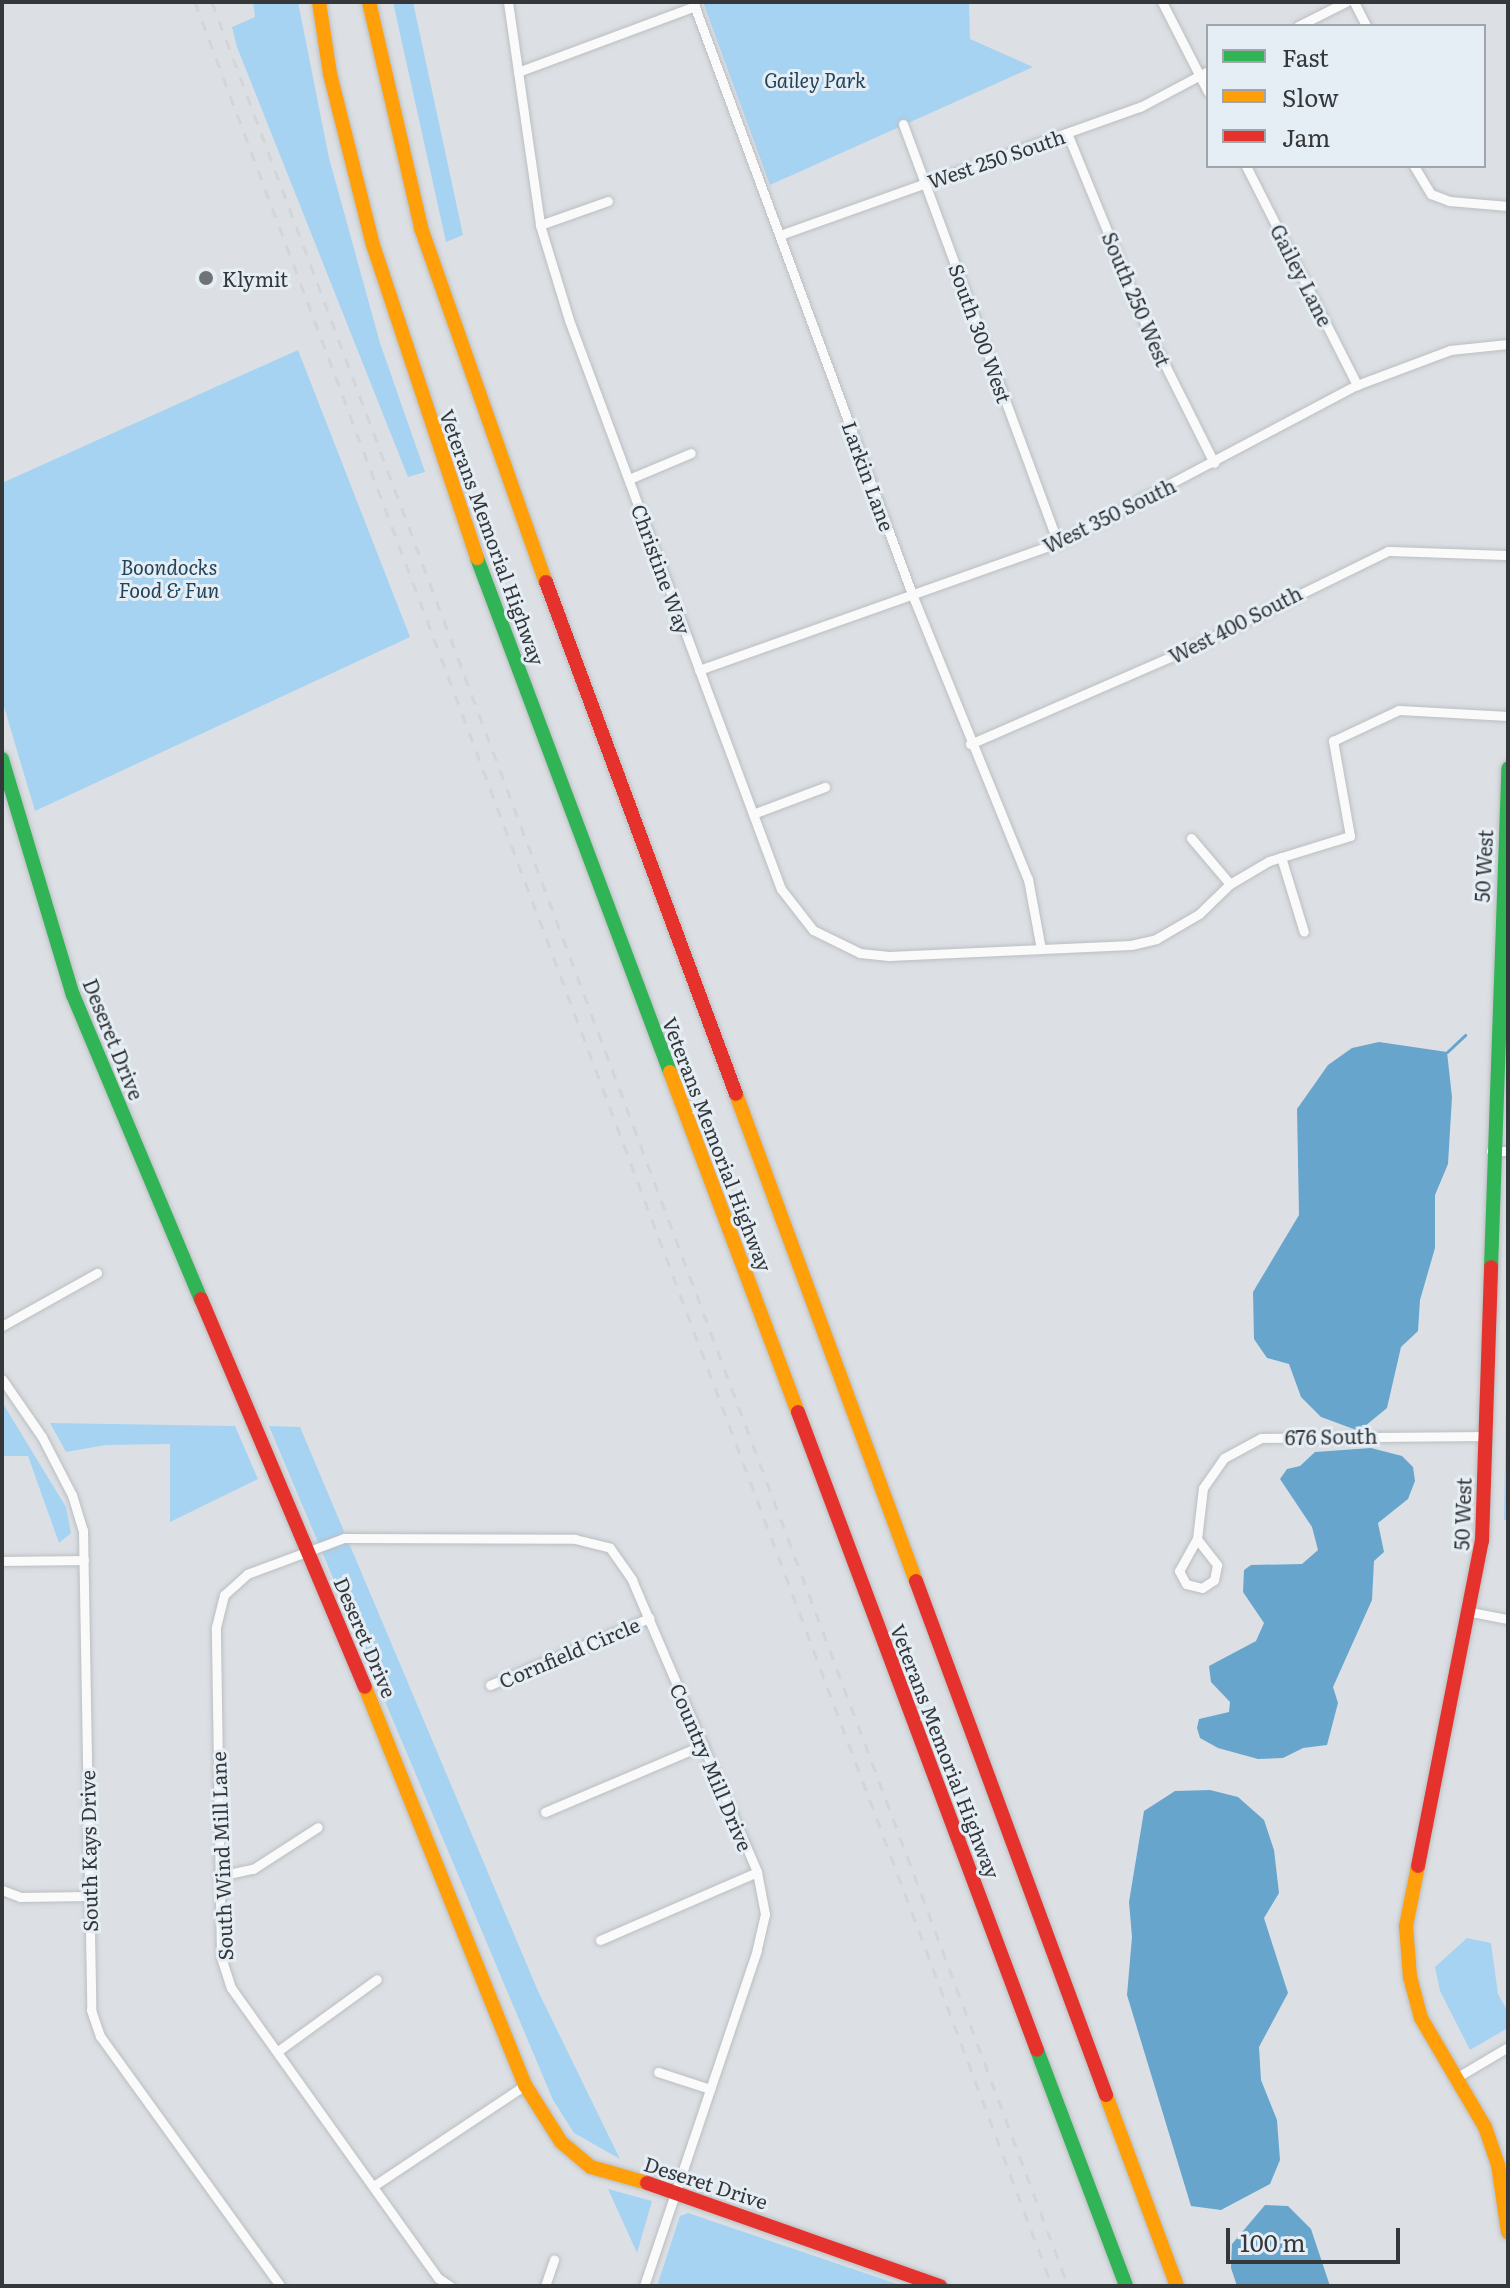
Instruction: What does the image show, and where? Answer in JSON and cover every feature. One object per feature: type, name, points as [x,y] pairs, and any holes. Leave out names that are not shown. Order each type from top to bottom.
[{"type":"main road","name":"Veterans Memorial Highway","points":[[319,2],[330,74],[373,245],[458,508],[1126,2286]]},
{"type":"main road","name":"Veterans Memorial Highway","points":[[369,2],[421,228],[512,491],[1177,2286]]},
{"type":"main road","name":"Deseret Drive","points":[[2,759],[73,995],[308,1550],[525,2085],[561,2142],[591,2167],[675,2191],[940,2286]]},
{"type":"main road","name":"50 West","points":[[1508,768],[1491,1151],[1482,1541],[1471,1612],[1413,1872],[1406,1926],[1410,1977],[1421,2018],[1454,2079],[1485,2127],[1498,2165],[1508,2232]]},
{"type":"street","name":"Christine Way","points":[[508,2],[540,225],[629,479],[781,889],[795,911],[833,944],[889,956],[1041,949],[1156,939],[1199,914],[1230,884],[1281,857],[1350,836],[1333,741],[1399,710],[1508,716]]},
{"type":"street","points":[[1162,2],[1204,73]]},
{"type":"street","points":[[1302,24],[1346,2]]},
{"type":"street","points":[[1354,2],[1365,24]]},
{"type":"street","points":[[518,72],[694,4]]},
{"type":"street","name":"Larkin Lane","points":[[694,4],[912,594],[970,744],[1028,879],[1041,949]]},
{"type":"street","name":"West 250 South","points":[[780,235],[1140,107],[1204,73]]},
{"type":"street","name":"South 300 West","points":[[903,124],[1058,543]]},
{"type":"street","name":"South 250 West","points":[[1067,133],[1150,335],[1214,463]]},
{"type":"street","name":"Gailey Lane","points":[[1247,168],[1357,385]]},
{"type":"street","points":[[1415,168],[1431,194],[1449,201],[1508,206]]},
{"type":"street","points":[[540,225],[608,201]]},
{"type":"street","name":"West 350 South","points":[[699,670],[1058,543],[1357,385],[1450,350],[1508,344]]},
{"type":"street","points":[[629,479],[691,453]]},
{"type":"street","name":"West 400 South","points":[[970,744],[1182,652],[1388,551],[1508,555]]},
{"type":"street","points":[[753,814],[825,787]]},
{"type":"street","points":[[1191,838],[1230,884]]},
{"type":"street","points":[[1281,857],[1304,932]]},
{"type":"street","points":[[1491,1151],[1508,1151]]},
{"type":"street","points":[[2,1326],[97,1273]]},
{"type":"street","name":"South Kays Drive","points":[[2,1379],[42,1437],[72,1495],[83,1530],[91,2010],[100,2036],[280,2286]]},
{"type":"street","name":"676 South","points":[[1197,1539],[1217,1565],[1214,1580],[1202,1588],[1186,1584],[1179,1571],[1197,1539],[1203,1488],[1232,1452],[1261,1438],[1484,1436]]},
{"type":"street","name":"Country Mill Drive","points":[[308,1550],[344,1538],[575,1539],[610,1548],[649,1618],[757,1872],[765,1914],[644,2286]]},
{"type":"street","name":"South Wind Mill Lane","points":[[308,1550],[247,1574],[224,1595],[216,1627],[219,1876],[224,1967],[231,1988],[375,2185],[438,2278],[450,2286]]},
{"type":"street","points":[[2,1561],[84,1560]]},
{"type":"street","points":[[1471,1612],[1508,1619]]},
{"type":"street","name":"Cornfield Circle","points":[[490,1685],[649,1618]]},
{"type":"street","points":[[545,1812],[703,1745]]},
{"type":"street","points":[[219,1876],[253,1869],[318,1827]]},
{"type":"street","points":[[600,1940],[757,1872]]},
{"type":"street","points":[[2,1890],[20,1897],[89,1896]]},
{"type":"street","points":[[278,2051],[377,1979]]},
{"type":"street","points":[[1454,2079],[1508,2047]]},
{"type":"street","points":[[658,2072],[710,2089]]},
{"type":"street","points":[[375,2185],[525,2085]]},
{"type":"street","points":[[545,2286],[554,2260]]},
{"type":"green space","points":[[253,2],[298,2],[329,158],[380,343],[425,472],[408,477],[237,47],[232,27],[255,17]]},
{"type":"green space","points":[[393,2],[413,2],[463,235],[446,242]]},
{"type":"green space","name":"Gailey Park","points":[[703,2],[969,2],[970,39],[1033,67],[770,185]]},
{"type":"green space","name":"Boondocks Food & Fun","points":[[298,350],[410,637],[35,811],[2,700],[2,483]]},
{"type":"green space","points":[[1507,1341],[1508,1520],[1504,1520]]},
{"type":"green space","points":[[2,1402],[66,1507],[71,1533],[59,1543],[28,1456],[2,1456]]},
{"type":"green space","points":[[50,1423],[235,1426],[258,1479],[170,1522],[170,1444],[106,1445],[66,1452]]},
{"type":"green space","points":[[269,1426],[300,1427],[538,1991],[620,2159],[574,2133],[553,2100]]},
{"type":"green space","points":[[1467,1938],[1491,1943],[1498,1994],[1508,2012],[1508,2028],[1470,2050],[1440,1991],[1435,1967]]},
{"type":"green space","points":[[608,2189],[652,2201],[637,2253]]},
{"type":"green space","points":[[688,2213],[903,2286],[657,2286],[680,2216]]},
{"type":"shaded area","points":[[1379,1042],[1447,1052],[1452,1097],[1448,1164],[1435,1195],[1435,1248],[1420,1300],[1418,1331],[1401,1347],[1387,1408],[1359,1431],[1321,1417],[1301,1397],[1289,1364],[1267,1358],[1254,1339],[1253,1292],[1299,1215],[1297,1109],[1328,1065],[1352,1048]]},
{"type":"shaded area","points":[[1371,1448],[1402,1456],[1413,1467],[1415,1481],[1408,1499],[1378,1523],[1384,1552],[1374,1561],[1372,1600],[1333,1687],[1338,1703],[1327,1745],[1303,1748],[1283,1758],[1258,1759],[1218,1748],[1200,1738],[1197,1728],[1199,1719],[1229,1712],[1230,1702],[1211,1682],[1209,1666],[1256,1641],[1264,1623],[1243,1592],[1244,1570],[1251,1565],[1302,1564],[1318,1550],[1312,1527],[1280,1479],[1287,1469],[1300,1466],[1315,1452]]},
{"type":"shaded area","points":[[1210,1790],[1238,1797],[1264,1820],[1274,1850],[1279,1893],[1264,1918],[1288,1993],[1259,2047],[1261,2080],[1277,2120],[1280,2160],[1270,2184],[1221,2210],[1191,2206],[1127,1995],[1132,1937],[1129,1902],[1144,1811],[1175,1791]]},
{"type":"shaded area","points":[[1265,2205],[1288,2206],[1311,2229],[1330,2286],[1237,2286],[1231,2268],[1232,2244]]},
{"type":"waterway","points":[[1447,1052],[1465,1035]]},
{"type":"railway","points":[[195,2],[1052,2286]]},
{"type":"railway","points":[[212,2],[1068,2286]]},
{"type":"traffic: fast","points":[[477,558],[670,1072]]},
{"type":"traffic: fast","points":[[2,759],[73,995],[201,1299]]},
{"type":"traffic: fast","points":[[1491,1267],[1508,768]]},
{"type":"traffic: fast","points":[[1037,2050],[1126,2286]]},
{"type":"traffic: slow","points":[[319,2],[330,74],[373,245],[477,558]]},
{"type":"traffic: slow","points":[[369,2],[421,228],[546,582]]},
{"type":"traffic: slow","points":[[670,1072],[798,1412]]},
{"type":"traffic: slow","points":[[736,1094],[916,1581]]},
{"type":"traffic: slow","points":[[365,1687],[525,2085],[561,2142],[591,2167],[647,2183]]},
{"type":"traffic: slow","points":[[1418,1866],[1406,1926],[1410,1977],[1421,2018],[1485,2127],[1498,2165],[1508,2232]]},
{"type":"traffic: slow","points":[[1106,2095],[1177,2286]]},
{"type":"traffic: jam","points":[[546,582],[736,1094]]},
{"type":"traffic: jam","points":[[1418,1866],[1482,1541],[1491,1267]]},
{"type":"traffic: jam","points":[[201,1299],[365,1687]]},
{"type":"traffic: jam","points":[[798,1412],[1037,2050]]},
{"type":"traffic: jam","points":[[916,1581],[1106,2095]]},
{"type":"traffic: jam","points":[[647,2183],[940,2286]]},
{"type":"place","name":"Klymit","points":[[206,278]]}]
